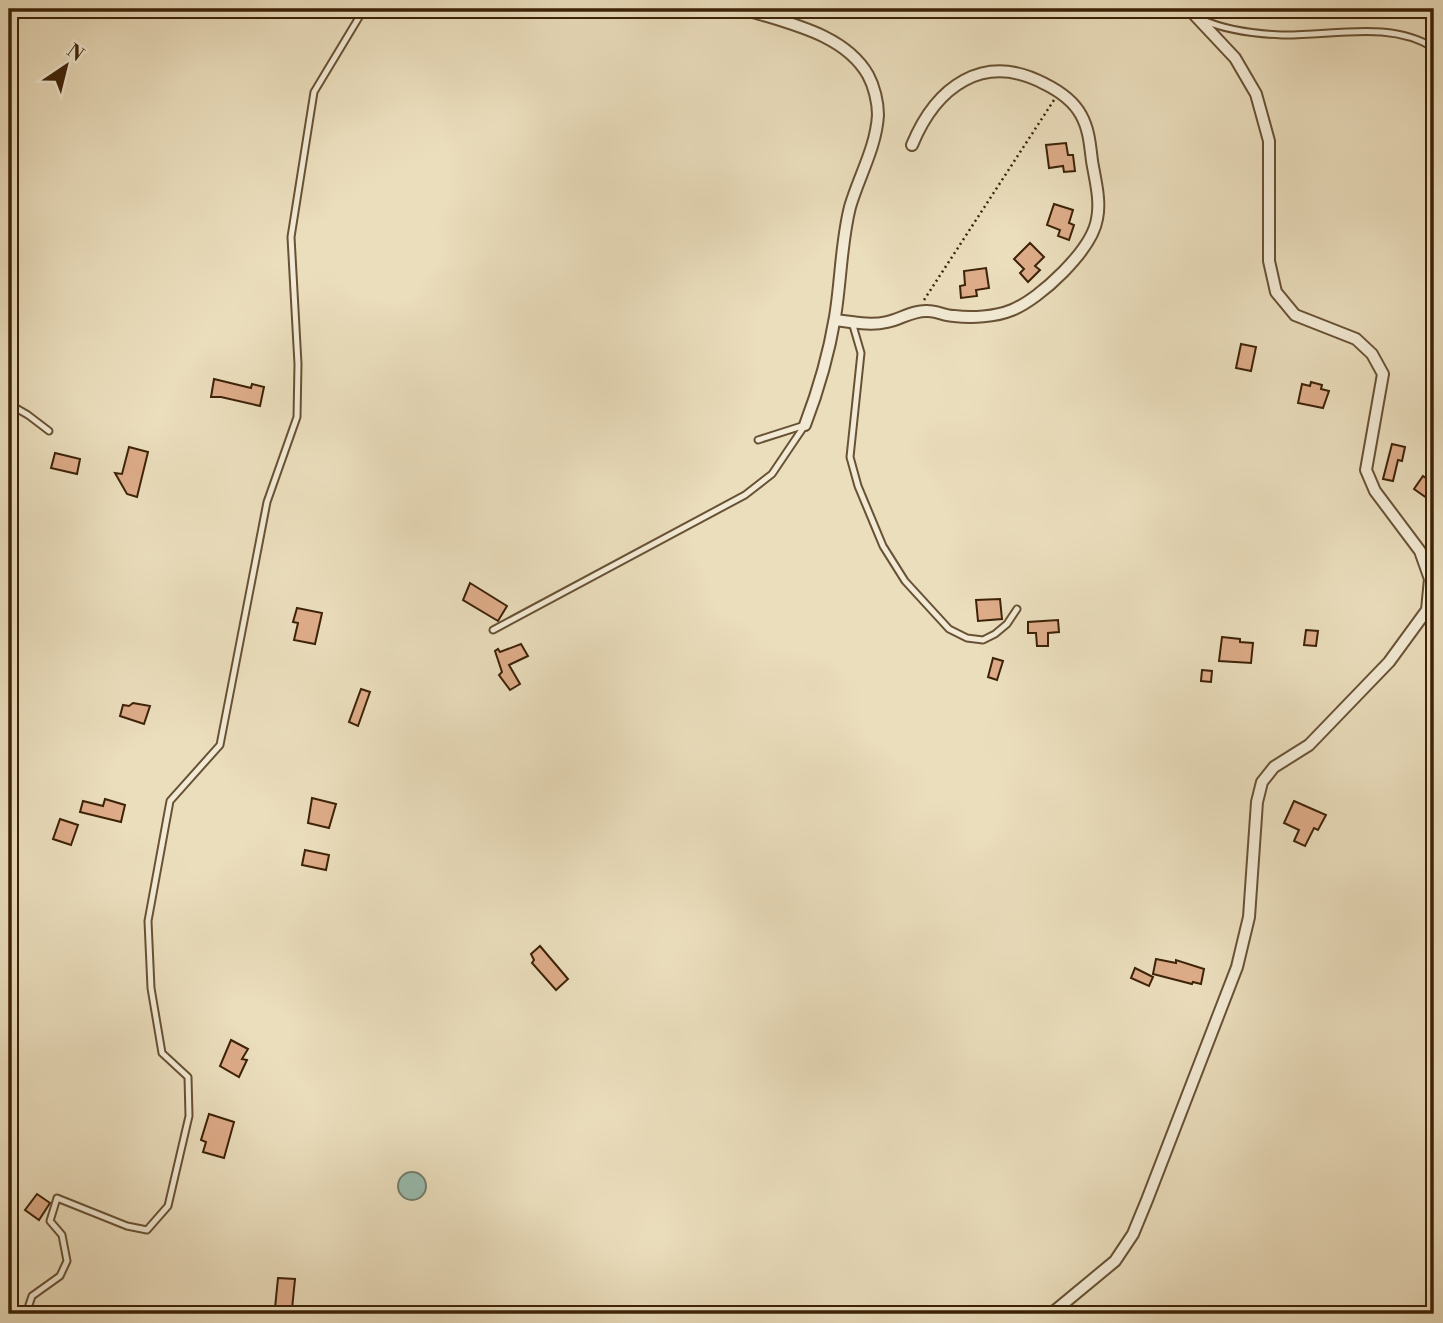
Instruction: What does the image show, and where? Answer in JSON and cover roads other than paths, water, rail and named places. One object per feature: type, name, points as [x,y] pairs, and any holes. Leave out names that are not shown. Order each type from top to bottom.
[{"type":"street","points":[[744,9],[818,34],[840,46],[856,59],[868,74],[875,92],[878,112],[875,137],[850,207],[835,320],[805,425]]},
{"type":"street","points":[[1051,1314],[1115,1261],[1133,1234],[1147,1200],[1237,967],[1249,917],[1257,802],[1262,782],[1274,767],[1309,745],[1380,671],[1427,610],[1430,579],[1420,551],[1375,491],[1366,470],[1383,374],[1372,354],[1356,339],[1295,315],[1276,292],[1269,261],[1269,141],[1256,94],[1235,58],[1191,13]]},
{"type":"street","points":[[835,320],[869,324],[889,322],[916,312],[930,311],[952,316],[978,317],[1011,311],[1035,297],[1055,279],[1092,235],[1097,219],[1097,200],[1089,133],[1081,114],[1059,92],[1037,80],[1018,73],[999,72],[962,80],[947,90],[932,106],[912,145]]},
{"type":"lane","points":[[9,24],[23,9]]},
{"type":"lane","points":[[26,1314],[32,1296],[60,1276],[67,1261],[62,1235],[50,1221],[57,1198],[127,1226],[147,1230],[168,1206],[189,1116],[188,1077],[162,1053],[151,988],[148,920],[170,801],[220,745],[267,502],[297,417],[298,364],[291,237],[314,92],[364,9]]},
{"type":"lane","points":[[1191,13],[1215,25],[1279,35],[1402,33],[1434,48]]},
{"type":"lane","points":[[852,322],[861,353],[850,457],[858,486],[883,547],[905,580],[949,629],[967,638],[983,640],[995,634],[1007,624],[1017,609]]},
{"type":"lane","points":[[9,404],[49,432]]},
{"type":"lane","points":[[758,440],[805,425]]},
{"type":"lane","points":[[493,630],[745,495],[772,474],[805,425]]},
{"type":"water","points":[[412,1172],[422,1176],[426,1186],[422,1196],[412,1200],[402,1196],[398,1186],[402,1176]]}]
